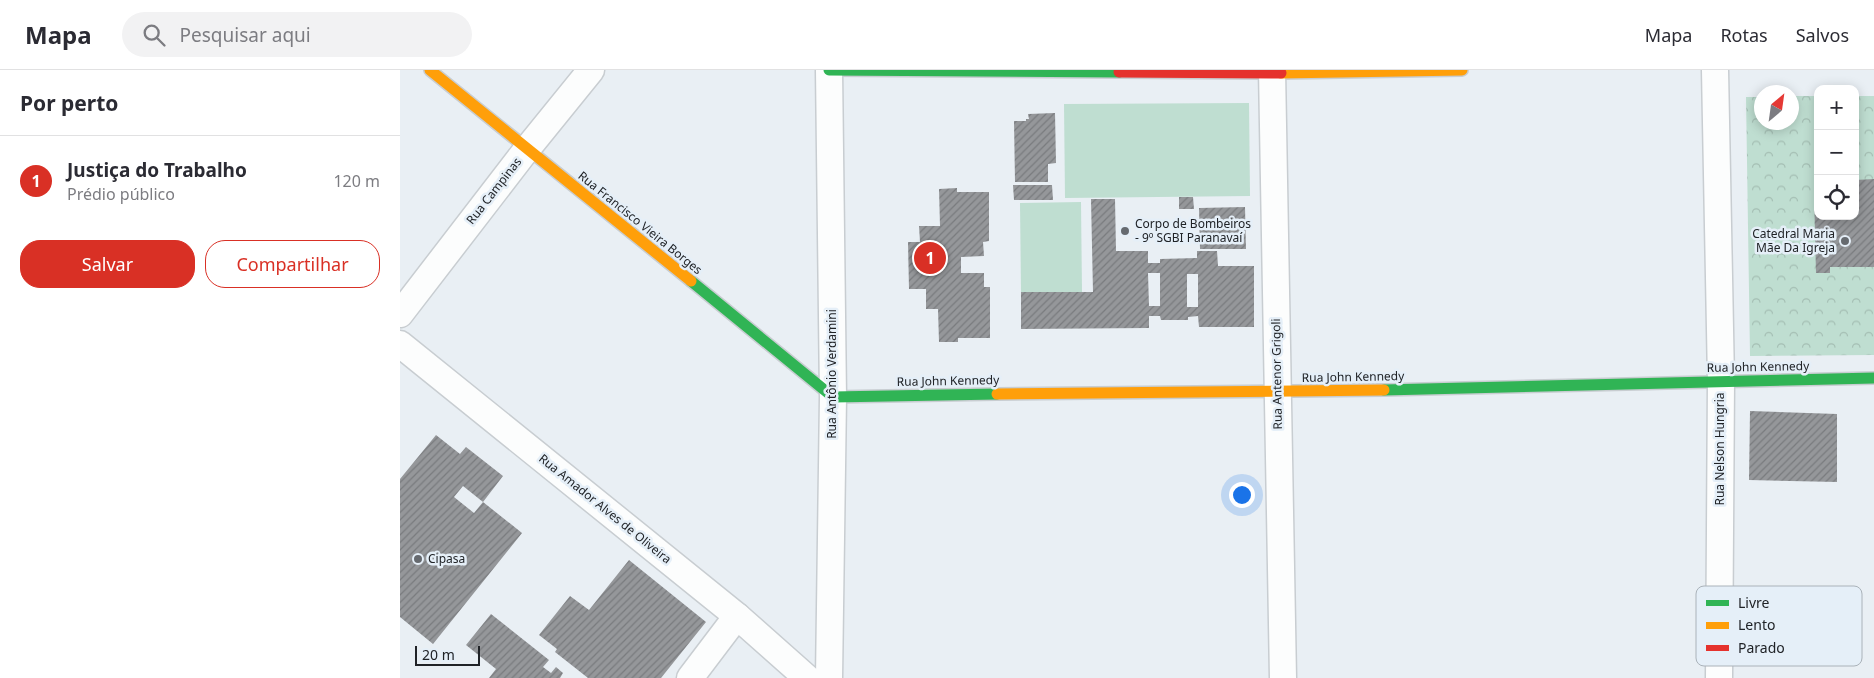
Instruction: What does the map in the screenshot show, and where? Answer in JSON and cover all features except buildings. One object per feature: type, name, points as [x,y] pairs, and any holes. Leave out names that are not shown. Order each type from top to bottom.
[{"type":"street","name":"Rua Francisco Vieira Borges","points":[[430,70],[833,397]]},
{"type":"street","name":"Rua Campinas","points":[[400,314],[527,149],[591,70]]},
{"type":"street","points":[[829,70],[1462,70]]},
{"type":"street","name":"Rua Antônio Verdamini","points":[[829,70],[833,397],[829,678]]},
{"type":"street","name":"Rua Nelson Hungria","points":[[1715,70],[1721,381],[1720,586]]},
{"type":"street","name":"Rua Antenor Grigoli","points":[[1271,71],[1283,678]]},
{"type":"street","name":"Rua Amador Alves de Oliveira","points":[[400,344],[737,616],[807,678]]},
{"type":"street","name":"Rua John Kennedy","points":[[833,397],[1048,393],[1278,392],[1874,378]]},
{"type":"street","points":[[690,678],[737,616]]},
{"type":"green space","points":[[1799,96],[1814,96],[1814,220],[1859,220],[1859,96],[1874,96],[1874,355],[1750,356],[1746,97],[1754,97],[1754,130],[1799,130]]},
{"type":"green space","points":[[1249,103],[1250,196],[1065,198],[1064,104]]},
{"type":"green space","points":[[1081,202],[1082,292],[1021,292],[1020,203]]},
{"type":"traffic: fast","points":[[829,70],[1119,72]]},
{"type":"traffic: fast","points":[[691,281],[833,397],[997,394]]},
{"type":"traffic: fast","points":[[1384,390],[1874,378]]},
{"type":"traffic: slow","points":[[430,70],[691,281]]},
{"type":"traffic: slow","points":[[1281,73],[1462,70]]},
{"type":"traffic: slow","points":[[997,394],[1384,390]]},
{"type":"traffic: jam","points":[[1119,72],[1281,73]]},
{"type":"place","name":"Corpo de Bombeiros - 9º SGBI Paranavaí","points":[[1125,231]]},
{"type":"place","name":"Catedral Maria Mãe Da Igreja","points":[[1845,241]]},
{"type":"place","name":"Justiça do Trabalho","points":[[930,258]]},
{"type":"place","name":"Cipasa","points":[[418,559]]}]
